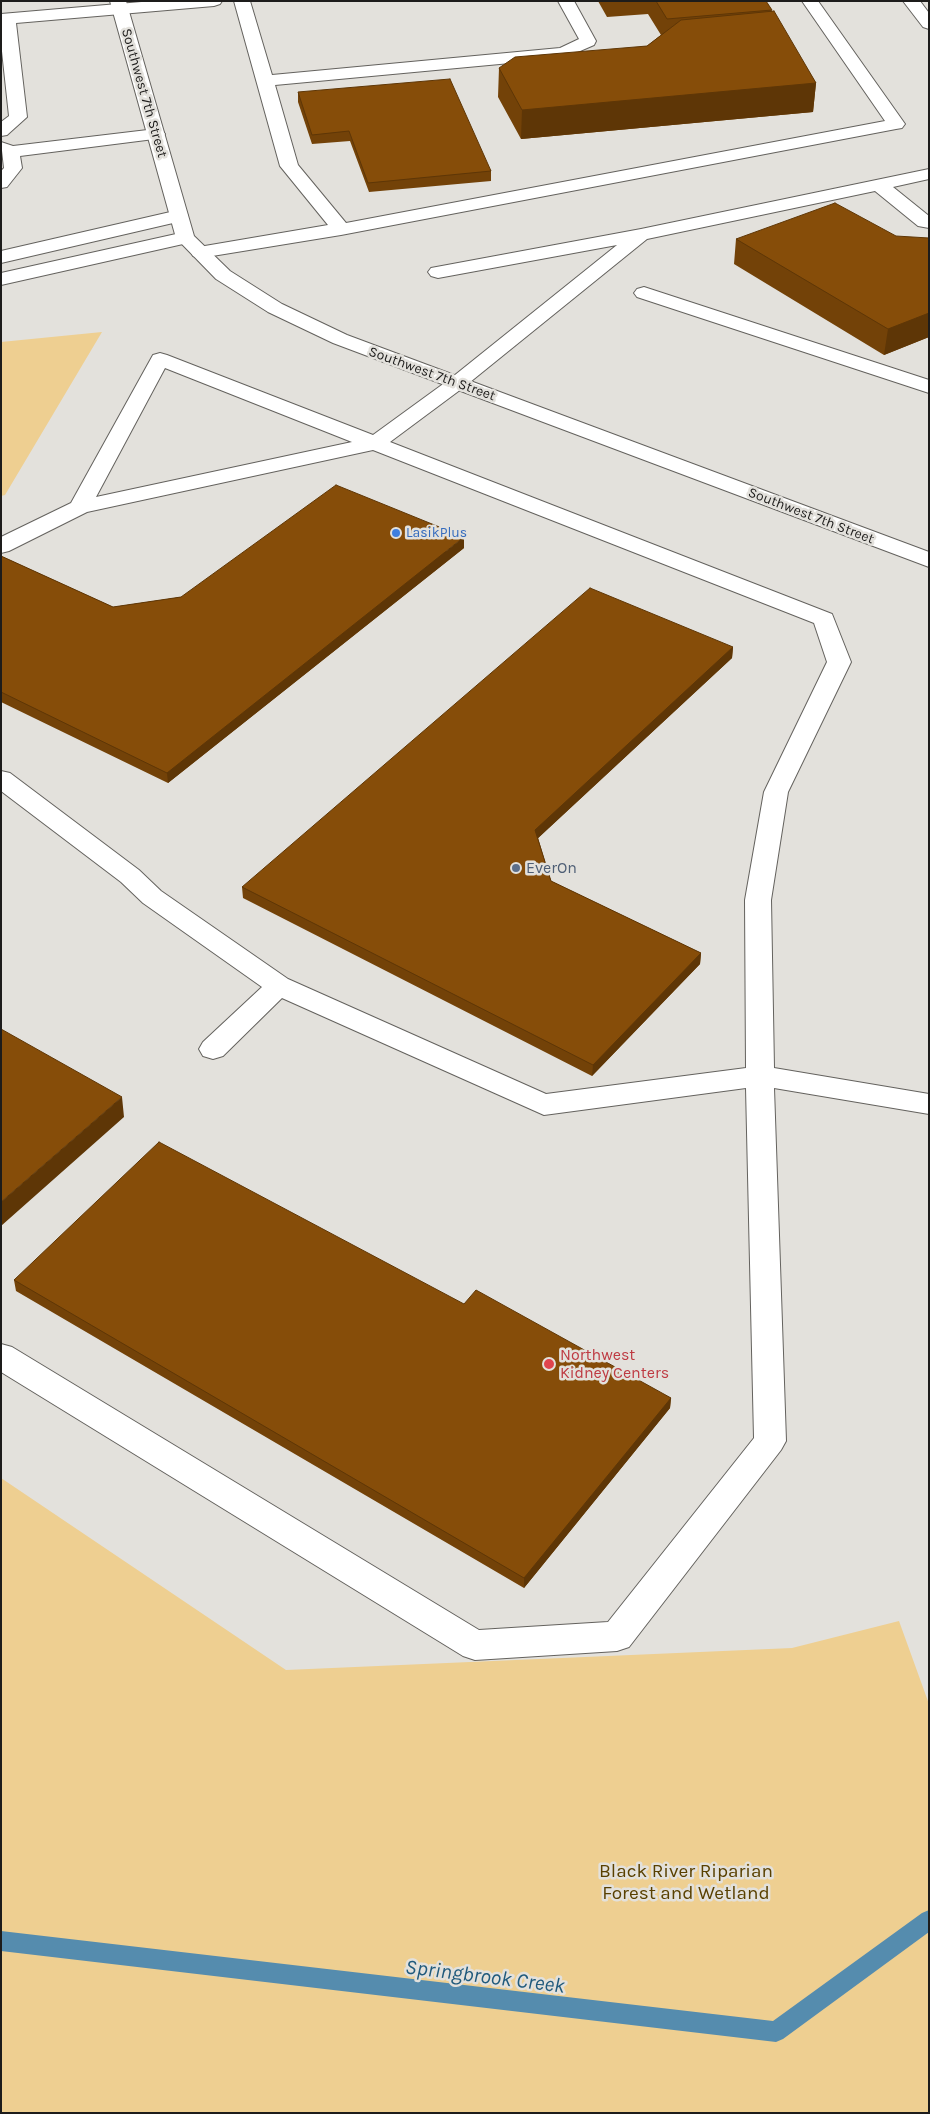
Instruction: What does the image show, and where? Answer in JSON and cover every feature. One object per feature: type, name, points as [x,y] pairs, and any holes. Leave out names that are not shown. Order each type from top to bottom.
[{"type":"street","points":[[1,131],[18,117],[4,19],[119,5],[214,1]]},
{"type":"street","points":[[242,1],[289,166],[341,229]]},
{"type":"street","points":[[265,81],[564,53],[588,41],[566,1]]},
{"type":"street","points":[[200,252],[341,229],[896,124],[810,1]]},
{"type":"street","points":[[911,1],[929,24]]},
{"type":"street","name":"Southwest 7th Street","points":[[119,5],[185,238],[223,275],[275,308],[340,339],[929,560]]},
{"type":"street","points":[[1,182],[12,168],[5,149],[156,134]]},
{"type":"street","points":[[438,272],[641,235],[929,174]]},
{"type":"street","points":[[878,184],[925,222],[929,222]]},
{"type":"street","points":[[1,257],[179,216]]},
{"type":"street","points":[[1,546],[80,507],[375,443],[457,383],[641,235]]},
{"type":"street","points":[[1,280],[185,238]]},
{"type":"street","points":[[644,293],[929,387]]},
{"type":"street","points":[[1,1356],[475,1645],[617,1636],[770,1441],[760,1076],[758,900],[776,792],[839,662],[824,619],[160,359],[80,507]]},
{"type":"street","points":[[1,779],[130,876],[152,897],[279,986],[544,1105],[760,1076],[929,1104]]},
{"type":"street","points":[[213,1049],[279,986]]},
{"type":"green space","points":[[102,332],[5,495],[1,496],[1,342]]},
{"type":"green space","name":"Black River Riparian Forest and Wetland","points":[[1,1478],[286,1670],[792,1648],[899,1621],[929,1704],[929,2113],[1,2113]]},
{"type":"building","points":[[656,1],[766,1],[772,10],[667,19]]},
{"type":"building","points":[[774,11],[816,83],[522,110],[499,68],[515,57],[647,46],[681,20]]},
{"type":"building","points":[[450,79],[491,171],[368,183],[349,131],[312,135],[298,92]]},
{"type":"building","points":[[835,203],[896,236],[929,238],[929,313],[888,329],[736,239]]},
{"type":"building","points":[[336,485],[464,537],[167,773],[1,692],[1,556],[113,607],[181,597]]},
{"type":"building","points":[[590,588],[733,647],[535,830],[551,881],[701,953],[593,1065],[242,887]]},
{"type":"building","points":[[1,1029],[122,1097],[1,1202]]},
{"type":"building","points":[[159,1142],[464,1304],[476,1290],[671,1398],[524,1578],[14,1280]]},
{"type":"waterway","name":"Springbrook Creek","points":[[1,1941],[776,2032],[929,1920]]},
{"type":"place","name":"LasikPlus","points":[[396,533]]},
{"type":"place","name":"EverOn","points":[[516,868]]},
{"type":"place","name":"Northwest Kidney Centers","points":[[549,1364]]}]
